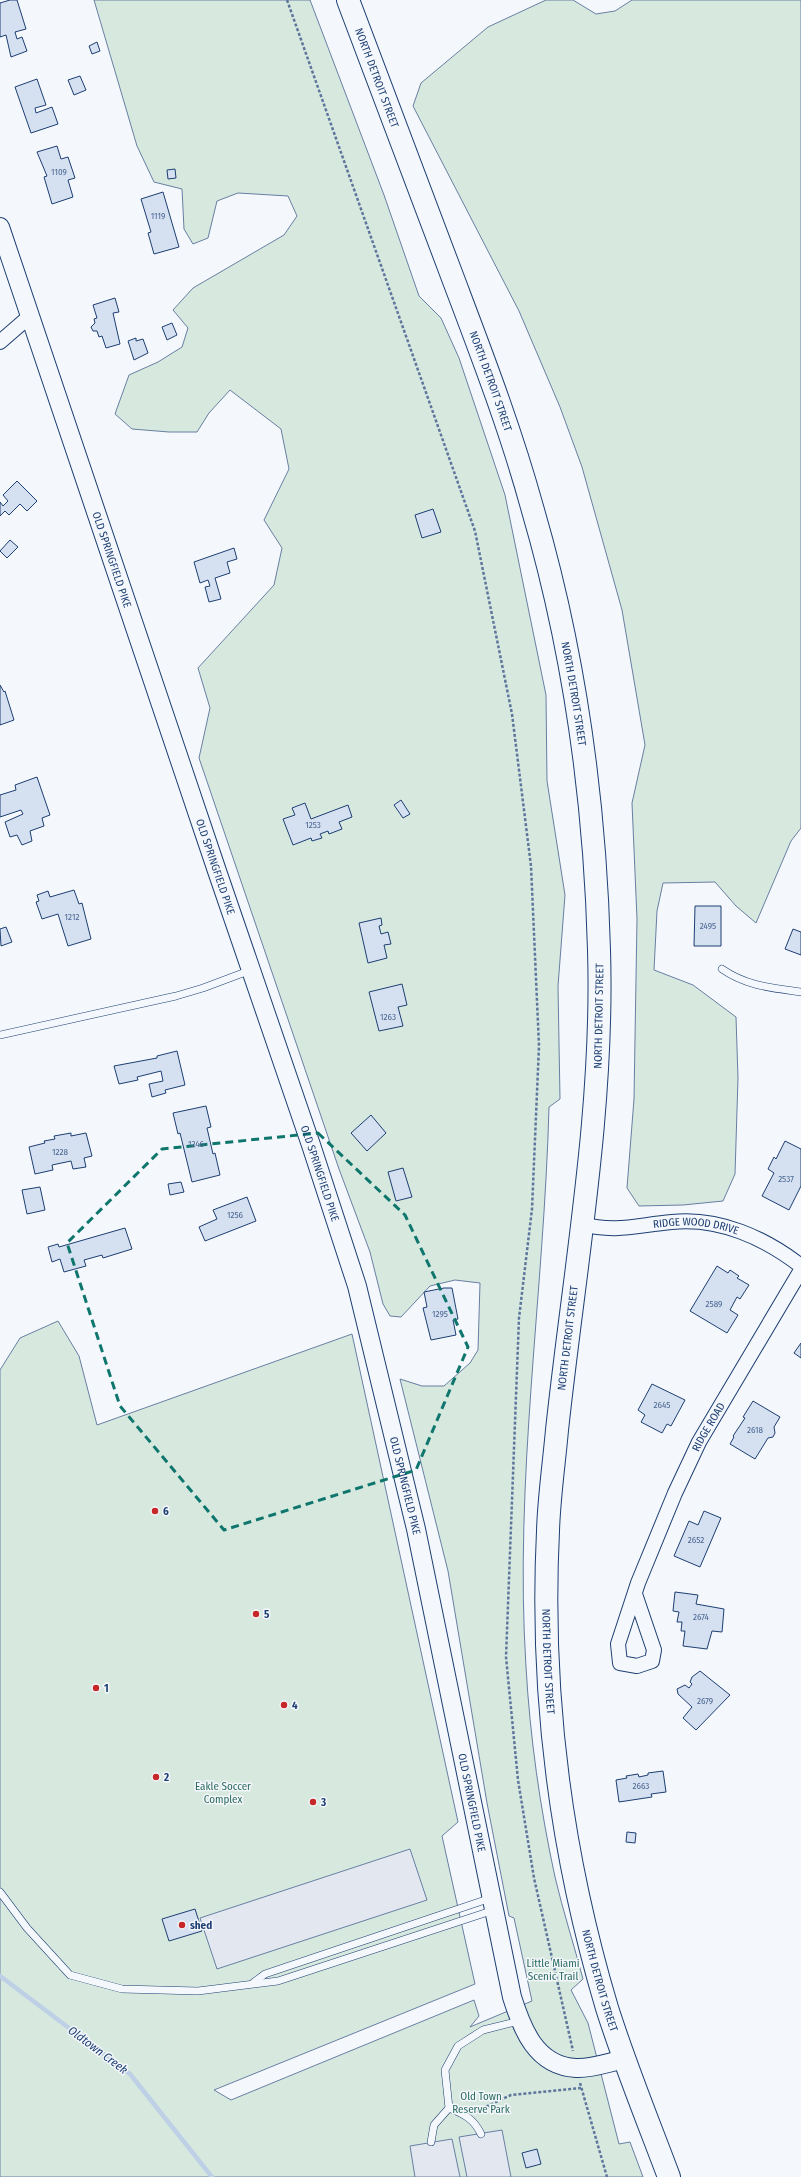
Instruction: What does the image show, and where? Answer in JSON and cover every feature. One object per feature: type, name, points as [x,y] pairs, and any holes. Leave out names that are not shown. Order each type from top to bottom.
[{"type":"highway","name":"NORTH DETROIT STREET","points":[[348,0],[477,342],[516,451],[548,565],[573,682],[586,770],[600,951],[598,1068],[550,1498],[547,1547],[547,1657],[556,1760],[568,1841],[593,1959],[625,2059],[669,2177]]},
{"type":"street","name":"OLD SPRINGFIELD PIKE","points":[[0,227],[311,1145],[360,1297],[416,1529],[512,1997],[519,2021],[529,2040],[540,2053],[553,2062],[577,2068],[625,2059]]},
{"type":"street","points":[[0,342],[30,316]]},
{"type":"street","name":"RIDGE WOOD DRIVE","points":[[581,1224],[616,1229],[674,1222],[715,1224],[752,1235],[774,1247],[801,1266]]},
{"type":"street","name":"RIDGE ROAD","points":[[634,1594],[654,1650],[652,1661],[637,1666],[620,1663],[618,1644],[634,1594],[675,1493],[699,1442],[801,1270]]},
{"type":"lane","points":[[722,968],[734,978],[746,982],[801,992]]},
{"type":"lane","points":[[0,1035],[176,996],[251,970]]},
{"type":"lane","points":[[0,1892],[27,1928],[70,1975],[122,1989],[198,1991],[278,1981],[493,1904]]},
{"type":"lane","points":[[252,1984],[265,1974],[493,1904]]},
{"type":"lane","points":[[450,2108],[445,2070],[458,2046],[483,2030],[519,2021]]},
{"type":"lane","points":[[450,2108],[467,2115],[477,2125],[481,2134]]},
{"type":"lane","points":[[431,2142],[434,2125],[450,2108]]},
{"type":"path","points":[[287,0],[475,531],[512,714],[531,866],[539,1046],[532,1209],[519,1318],[506,1657],[518,1780],[534,1878],[581,2088],[607,2177]]},
{"type":"path","points":[[467,2115],[511,2095],[581,2088]]},
{"type":"highlighted area","points":[[318,1133],[405,1215],[468,1347],[416,1470],[224,1530],[120,1406],[67,1243],[162,1149]]},
{"type":"green space","points":[[94,0],[310,0],[384,195],[419,296],[441,318],[459,358],[505,495],[546,695],[547,781],[565,895],[558,986],[560,1099],[549,1107],[542,1247],[531,1387],[524,1527],[523,1597],[530,1720],[540,1799],[555,1877],[583,1979],[571,1990],[588,2023],[619,2144],[630,2142],[643,2177],[0,2177],[0,1370],[20,1338],[58,1321],[79,1356],[97,1425],[352,1334],[458,1822],[442,1836],[475,1984],[214,2090],[231,2100],[474,2000],[479,2016],[470,2027],[532,2001],[514,1918],[509,1916],[487,1803],[448,1571],[400,1379],[422,1386],[444,1386],[470,1363],[478,1350],[480,1283],[455,1280],[430,1286],[401,1317],[390,1316],[383,1304],[370,1252],[339,1169],[199,758],[210,708],[198,668],[274,585],[282,548],[264,520],[289,469],[281,429],[230,390],[209,413],[197,432],[169,432],[132,429],[115,414],[129,375],[158,362],[182,347],[188,328],[173,310],[193,288],[284,235],[297,216],[288,196],[238,193],[217,201],[208,238],[193,244],[184,229],[182,189],[154,182],[137,146]]},
{"type":"green space","points":[[546,0],[573,0],[596,14],[615,11],[632,0],[801,0],[801,828],[791,841],[756,923],[736,906],[715,882],[663,883],[657,911],[654,970],[693,985],[736,1017],[738,1078],[735,1174],[723,1201],[683,1205],[639,1206],[627,1188],[634,1099],[637,919],[632,803],[645,745],[622,610],[582,467],[560,407],[519,311],[413,106],[421,83],[488,27]]},
{"type":"shaded area","points":[[410,1849],[427,1900],[217,1969],[200,1918]]},
{"type":"shaded area","points":[[502,2130],[511,2177],[467,2177],[459,2137]]},
{"type":"shaded area","points":[[452,2139],[460,2177],[415,2177],[410,2146]]},
{"type":"building","points":[[10,0],[17,0],[26,29],[15,32],[17,39],[22,37],[27,51],[11,57],[6,35],[0,37],[0,3]]},
{"type":"building","points":[[97,42],[100,51],[92,54],[89,46]]},
{"type":"building","points":[[80,76],[86,90],[74,95],[68,80]]},
{"type":"building","points":[[37,79],[46,105],[35,108],[36,113],[52,107],[58,124],[31,133],[15,87]]},
{"type":"building","points":[[57,146],[61,159],[68,157],[75,178],[68,180],[73,197],[52,204],[44,177],[47,176],[37,152]]},
{"type":"building","points":[[175,169],[176,178],[168,179],[167,170]]},
{"type":"building","points":[[163,192],[179,247],[154,254],[148,233],[151,232],[141,199]]},
{"type":"building","points":[[115,298],[119,312],[113,313],[120,344],[106,348],[102,336],[99,337],[97,331],[93,331],[91,327],[95,323],[94,319],[97,318],[93,305]]},
{"type":"building","points":[[172,323],[177,335],[167,340],[162,327]]},
{"type":"building","points":[[136,338],[136,341],[143,339],[148,353],[134,360],[128,341]]},
{"type":"building","points":[[17,481],[37,501],[27,511],[20,504],[9,515],[5,511],[0,516],[0,502],[3,506],[8,501],[3,495]]},
{"type":"building","points":[[433,509],[441,532],[422,538],[415,515]]},
{"type":"building","points":[[10,540],[18,547],[7,558],[0,551]]},
{"type":"building","points":[[234,548],[237,559],[227,562],[230,573],[215,578],[221,599],[209,602],[205,587],[210,586],[208,580],[200,583],[194,562]]},
{"type":"building","points":[[0,685],[4,692],[5,691],[14,720],[0,725]]},
{"type":"building","points":[[37,777],[50,815],[42,818],[44,826],[30,831],[32,841],[22,845],[17,835],[10,837],[5,822],[23,814],[21,810],[0,817],[0,795],[16,790],[15,785]]},
{"type":"building","points":[[401,800],[410,814],[403,818],[394,805]]},
{"type":"building","points":[[305,803],[311,819],[348,805],[352,817],[339,822],[342,829],[329,834],[328,831],[320,834],[322,838],[312,841],[311,838],[293,845],[283,819],[295,815],[292,808]]},
{"type":"building","points":[[74,890],[79,904],[82,903],[91,939],[68,946],[58,914],[42,919],[36,902],[39,901],[37,895],[48,891],[50,897]]},
{"type":"building","points":[[695,906],[721,906],[721,946],[694,946]]},
{"type":"building","points":[[381,918],[382,925],[379,926],[381,934],[388,932],[391,944],[384,945],[387,958],[368,963],[359,923]]},
{"type":"building","points":[[6,927],[12,942],[1,946],[0,929]]},
{"type":"building","points":[[793,929],[801,932],[801,955],[785,949]]},
{"type":"building","points":[[402,984],[407,1005],[398,1007],[403,1026],[379,1031],[369,992]]},
{"type":"building","points":[[177,1051],[185,1085],[165,1090],[166,1093],[152,1097],[149,1084],[163,1081],[161,1071],[137,1077],[138,1080],[119,1084],[114,1066],[157,1058],[157,1056]]},
{"type":"building","points":[[206,1106],[211,1127],[207,1128],[220,1175],[192,1182],[180,1133],[178,1134],[173,1113]]},
{"type":"building","points":[[371,1115],[386,1133],[367,1151],[351,1133]]},
{"type":"building","points":[[71,1133],[71,1136],[86,1133],[92,1156],[84,1158],[86,1167],[73,1169],[71,1161],[52,1165],[53,1170],[35,1174],[29,1147],[45,1143],[44,1141],[55,1139],[54,1136]]},
{"type":"building","points":[[785,1141],[801,1149],[801,1186],[789,1210],[762,1196],[774,1173],[768,1169],[774,1157],[776,1159]]},
{"type":"building","points":[[403,1168],[412,1197],[396,1201],[388,1172]]},
{"type":"building","points":[[181,1182],[184,1192],[170,1195],[168,1184]]},
{"type":"building","points":[[40,1187],[45,1210],[27,1214],[22,1190]]},
{"type":"building","points":[[247,1197],[256,1221],[205,1241],[199,1227],[217,1219],[213,1210]]},
{"type":"building","points":[[125,1228],[132,1249],[103,1258],[102,1255],[84,1260],[86,1266],[64,1272],[60,1259],[52,1262],[48,1247],[58,1244],[59,1247]]},
{"type":"building","points":[[717,1266],[728,1273],[730,1270],[739,1276],[737,1278],[749,1285],[740,1299],[737,1297],[730,1310],[738,1315],[727,1333],[690,1311]]},
{"type":"building","points":[[452,1288],[458,1319],[453,1320],[456,1335],[431,1340],[423,1308],[427,1307],[424,1292]]},
{"type":"building","points":[[801,1343],[801,1358],[794,1353]]},
{"type":"building","points":[[652,1384],[685,1400],[671,1426],[667,1424],[662,1433],[641,1422],[645,1415],[638,1410]]},
{"type":"building","points":[[753,1401],[780,1417],[774,1427],[775,1433],[773,1437],[768,1438],[755,1459],[730,1444],[734,1437],[733,1436],[745,1418],[743,1417]]},
{"type":"building","points":[[704,1511],[721,1518],[700,1567],[674,1556],[689,1521],[698,1525]]},
{"type":"building","points":[[675,1592],[698,1595],[696,1604],[724,1609],[722,1632],[712,1631],[707,1649],[683,1646],[685,1631],[681,1631],[682,1622],[677,1622],[679,1612],[673,1611]]},
{"type":"building","points":[[700,1671],[730,1695],[696,1730],[683,1718],[692,1707],[678,1694],[677,1689],[685,1685],[689,1688],[692,1684],[690,1682],[692,1677]]},
{"type":"building","points":[[663,1771],[666,1792],[651,1794],[652,1797],[619,1802],[616,1780],[627,1778],[626,1776],[638,1774],[639,1777],[648,1775],[648,1773]]},
{"type":"building","points":[[627,1832],[636,1833],[635,1843],[626,1842]]},
{"type":"building","name":"shed","points":[[195,1909],[202,1931],[169,1941],[162,1919]]},
{"type":"building","points":[[537,2149],[541,2164],[526,2168],[522,2153]]},
{"type":"waterway","name":"Oldtown Creek","points":[[0,1976],[130,2074],[212,2177]]},
{"type":"place","name":"6","points":[[155,1511]]},
{"type":"place","name":"5","points":[[256,1614]]},
{"type":"place","name":"1","points":[[96,1688]]},
{"type":"place","name":"4","points":[[284,1705]]},
{"type":"place","name":"2","points":[[156,1777]]},
{"type":"place","name":"3","points":[[313,1802]]},
{"type":"place","name":"shed","points":[[182,1925]]},
{"type":"park label","name":"Eakle Soccer Complex","points":[[223,1792]]},
{"type":"park label","name":"Little Miami Scenic Trail","points":[[553,1969]]},
{"type":"park label","name":"Old Town Reserve Park","points":[[481,2102]]}]
